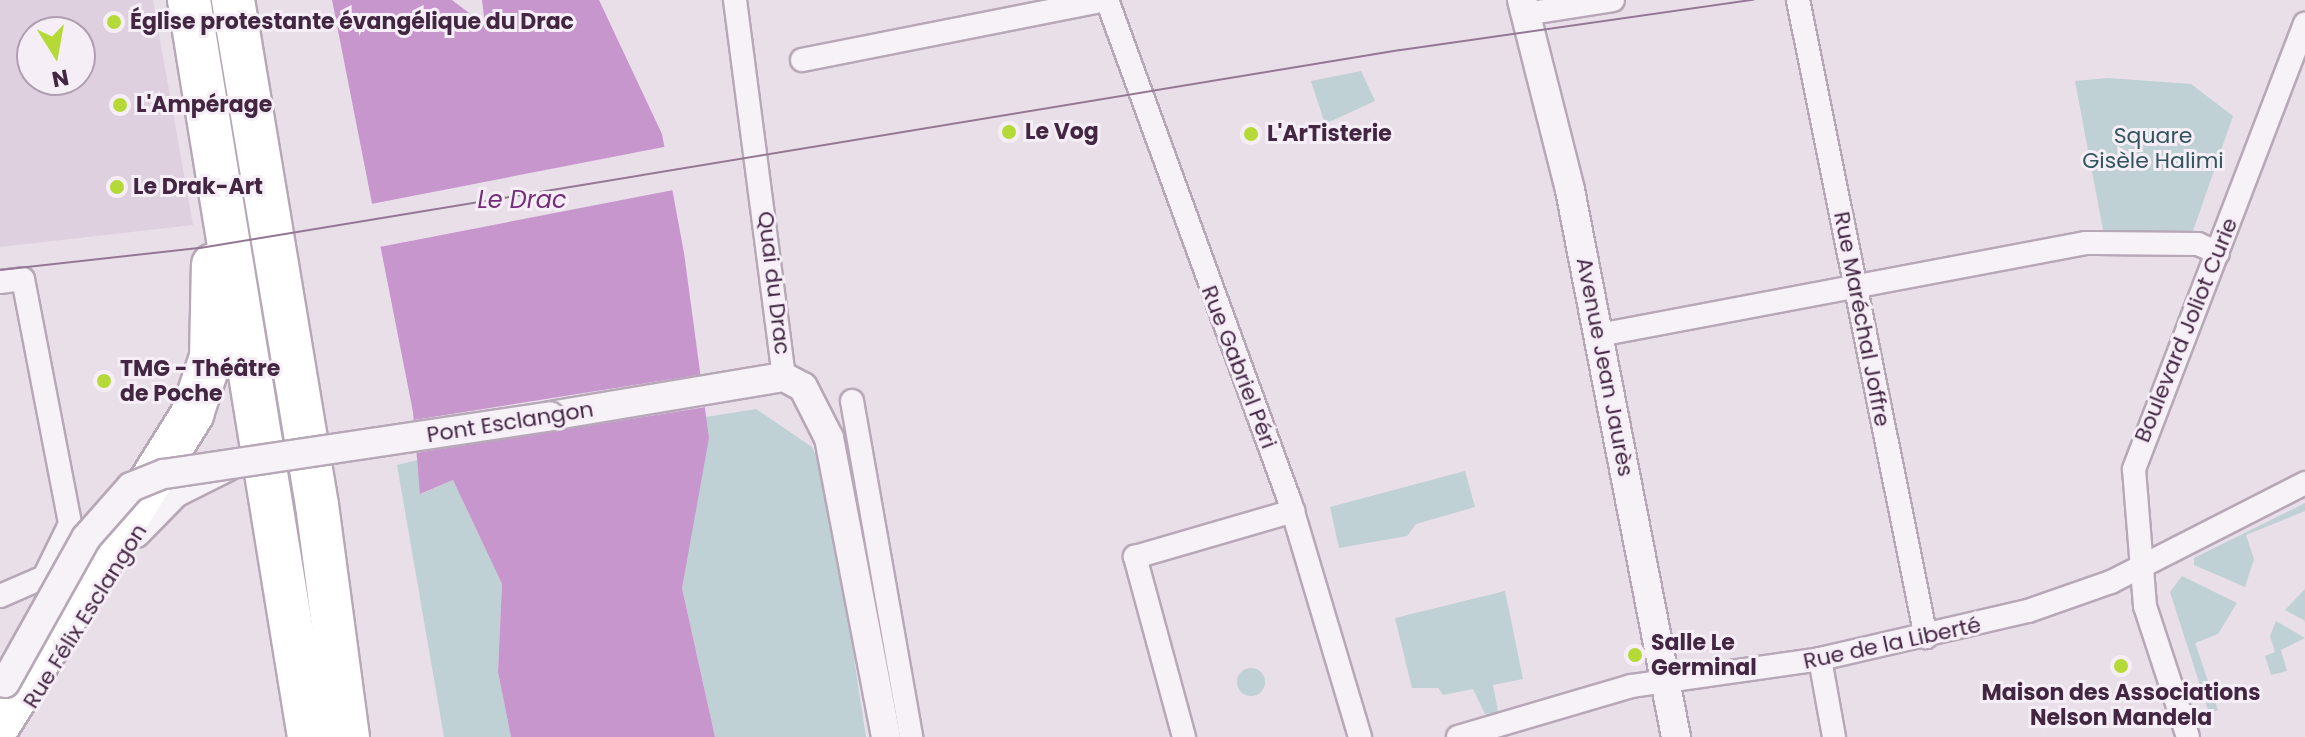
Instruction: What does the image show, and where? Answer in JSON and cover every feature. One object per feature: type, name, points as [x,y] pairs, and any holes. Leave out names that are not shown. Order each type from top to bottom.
[{"type":"highway","points":[[189,0],[309,737]]},
{"type":"highway","points":[[233,0],[317,505],[348,737]]},
{"type":"highway","points":[[2,700],[203,388],[217,309],[202,175],[207,105]]},
{"type":"highway","points":[[317,505],[345,589],[374,737]]},
{"type":"street","name":"Quai du Drac","points":[[735,0],[784,377],[810,396],[829,438],[886,737]]},
{"type":"street","points":[[802,60],[1106,0]]},
{"type":"street","name":"Rue Gabriel Péri","points":[[1106,0],[1293,511],[1360,737]]},
{"type":"street","points":[[1523,7],[1613,0]]},
{"type":"street","name":"Rue Maréchal Joffre","points":[[1798,0],[1926,637]]},
{"type":"street","name":"Avenue Jean Jaurès","points":[[1523,7],[1599,335],[1676,737]]},
{"type":"street","name":"Boulevard Joliot Curie","points":[[2188,737],[2137,567],[2137,455],[2305,24]]},
{"type":"street","points":[[1599,335],[2086,243],[2198,244],[2218,253]]},
{"type":"street","points":[[0,282],[23,279],[49,433],[70,524],[44,577],[0,596]]},
{"type":"street","name":"Pont Esclangon","points":[[236,463],[784,377]]},
{"type":"street","points":[[852,401],[911,737]]},
{"type":"street","name":"Rue Félix Esclangon","points":[[2,700],[86,538],[120,498],[164,474],[236,463]]},
{"type":"street","name":"Rue Félix Esclangon","points":[[8,737],[140,526],[175,493],[236,463]]},
{"type":"street","name":"Rue de la Liberté","points":[[1458,737],[1606,692],[1820,659],[2028,611],[2137,567],[2305,483]]},
{"type":"street","points":[[1184,737],[1135,557],[1293,511]]},
{"type":"street","points":[[1820,659],[1834,737]]},
{"type":"shaded area","points":[[0,0],[153,0],[193,225],[0,247]]},
{"type":"green space","points":[[1361,71],[1375,101],[1325,124],[1311,81]]},
{"type":"green space","name":"Square Gisèle Halimi","points":[[2108,78],[2191,84],[2233,116],[2193,231],[2103,230],[2075,81]]},
{"type":"green space","points":[[756,409],[812,447],[826,476],[866,737],[715,737],[682,588],[706,417]]},
{"type":"green space","points":[[417,460],[421,494],[453,480],[502,584],[498,672],[511,737],[444,737],[397,465]]},
{"type":"green space","points":[[1465,471],[1475,507],[1416,524],[1407,536],[1339,548],[1330,507]]},
{"type":"green space","points":[[2305,503],[2305,511],[2246,535],[2254,559],[2245,587],[2194,565],[2194,558]]},
{"type":"green space","points":[[2182,576],[2237,603],[2218,634],[2195,643],[2218,710],[2209,713],[2170,592]]},
{"type":"green space","points":[[2305,589],[2305,621],[2285,610]]},
{"type":"green space","points":[[1505,591],[1523,679],[1493,685],[1498,712],[1485,714],[1473,689],[1443,695],[1438,688],[1412,688],[1395,618]]},
{"type":"green space","points":[[2276,621],[2305,638],[2281,650],[2287,671],[2271,675],[2265,656],[2275,652],[2270,636]]},
{"type":"green space","points":[[1251,668],[1261,672],[1265,682],[1261,692],[1251,696],[1241,692],[1237,682],[1241,672]]},
{"type":"water","name":"Le Drac","points":[[332,0],[452,0],[485,25],[482,0],[599,0],[662,134],[684,253],[709,438],[682,588],[715,737],[511,737],[498,672],[502,584],[453,480],[420,494],[413,412]]},
{"type":"pier","points":[[669,146],[677,189],[373,248],[365,205]]},
{"type":"pier","points":[[704,374],[709,407],[416,453],[411,420]]},
{"type":"tram line","points":[[0,270],[200,248],[1400,50],[1753,0]]},
{"type":"place","name":"Église protestante évangélique du Drac","points":[[114,22]]},
{"type":"place","name":"L'Ampérage","points":[[120,105]]},
{"type":"place","name":"Le Vog","points":[[1009,132]]},
{"type":"place","name":"L'ArTisterie","points":[[1251,134]]},
{"type":"place","name":"Le Drak-Art","points":[[117,187]]},
{"type":"place","name":"TMG - Théâtre de Poche","points":[[104,381]]},
{"type":"place","name":"Salle Le Germinal","points":[[1635,655]]},
{"type":"place","name":"Maison des Associations Nelson Mandela","points":[[2121,666]]}]
